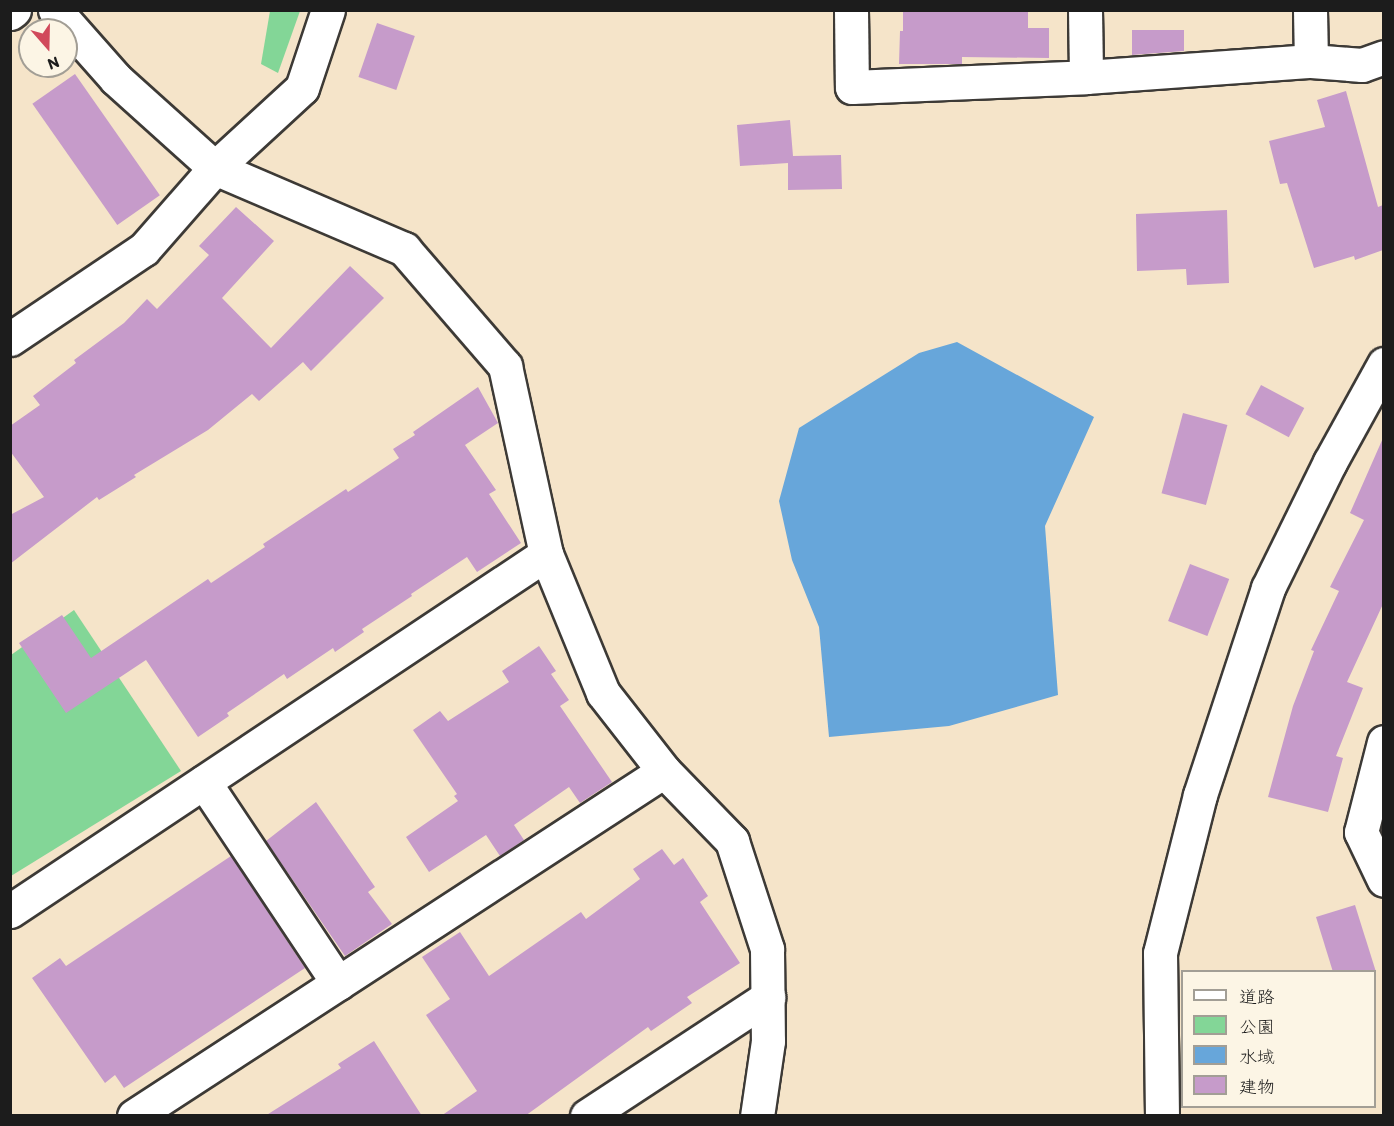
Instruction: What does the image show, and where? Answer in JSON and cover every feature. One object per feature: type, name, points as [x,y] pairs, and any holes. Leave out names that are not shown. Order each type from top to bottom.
[{"type":"street","points":[[55,10],[116,78],[215,168],[404,249],[505,366],[546,554],[603,693],[664,771],[732,841],[767,949],[768,1041],[758,1116]]},
{"type":"street","points":[[10,339],[144,249],[215,168],[302,88],[327,10]]},
{"type":"street","points":[[851,10],[852,87],[1086,77],[1311,61],[1362,65],[1383,57]]},
{"type":"street","points":[[1085,10],[1086,77]]},
{"type":"street","points":[[1310,10],[1311,61]]},
{"type":"street","points":[[1162,1116],[1160,953],[1200,795],[1268,588],[1330,462],[1383,363]]},
{"type":"street","points":[[10,911],[546,554]]},
{"type":"street","points":[[1383,742],[1361,832],[1383,880]]},
{"type":"street","points":[[134,1116],[664,771]]},
{"type":"street","points":[[204,782],[338,982]]},
{"type":"street","points":[[587,1116],[768,997]]},
{"type":"green space","points":[[270,11],[300,11],[278,73],[261,64]]},
{"type":"green space","points":[[74,610],[181,771],[11,876],[11,655]]},
{"type":"water","points":[[957,342],[1094,417],[1045,526],[1058,695],[949,726],[829,737],[819,627],[792,560],[779,501],[799,428],[919,353]]},
{"type":"building","points":[[903,10],[1028,10],[1028,28],[1049,28],[1049,58],[962,57],[962,64],[899,64]]},
{"type":"building","points":[[377,23],[415,36],[396,90],[358,77]]},
{"type":"building","points":[[1132,30],[1184,30],[1184,51],[1132,55]]},
{"type":"building","points":[[69,78],[78,78],[160,195],[117,225],[32,104]]},
{"type":"building","points":[[1346,91],[1378,207],[1383,205],[1383,250],[1355,260],[1354,256],[1314,268],[1287,183],[1280,184],[1269,141],[1325,127],[1317,100]]},
{"type":"building","points":[[790,120],[793,156],[841,155],[842,189],[788,190],[788,163],[740,166],[737,125]]},
{"type":"building","points":[[236,207],[274,241],[222,298],[271,348],[350,266],[384,298],[311,371],[303,362],[259,401],[252,394],[208,430],[134,475],[136,477],[99,500],[97,497],[10,564],[10,515],[44,497],[10,451],[10,426],[40,405],[33,396],[76,363],[74,360],[124,323],[147,299],[157,309],[209,255],[199,246]]},
{"type":"building","points":[[1227,210],[1229,283],[1187,285],[1186,269],[1137,271],[1136,214]]},
{"type":"building","points":[[1261,385],[1304,408],[1289,437],[1246,414]]},
{"type":"building","points":[[478,387],[498,423],[465,445],[496,490],[489,494],[521,543],[477,572],[467,557],[362,629],[364,632],[335,652],[333,648],[287,679],[284,674],[227,713],[229,716],[198,737],[146,660],[66,713],[19,643],[62,615],[91,658],[208,579],[211,583],[265,547],[263,544],[346,489],[348,492],[399,458],[393,449],[415,435],[413,432]]},
{"type":"building","points":[[1183,413],[1227,425],[1206,505],[1162,493]]},
{"type":"building","points":[[1383,438],[1383,604],[1347,682],[1363,688],[1336,756],[1343,758],[1328,812],[1268,797],[1293,706],[1314,651],[1311,650],[1339,591],[1330,587],[1364,520],[1350,513]]},
{"type":"building","points":[[1190,564],[1229,579],[1207,636],[1168,621]]},
{"type":"building","points":[[539,646],[556,671],[551,674],[569,700],[560,706],[612,782],[580,803],[569,787],[514,825],[524,840],[500,856],[486,835],[429,872],[406,837],[458,801],[454,796],[457,794],[413,730],[440,711],[448,721],[509,682],[502,671]]},
{"type":"building","points":[[316,802],[375,887],[368,892],[392,924],[345,956],[266,841]]},
{"type":"building","points":[[662,849],[674,865],[683,858],[708,896],[700,902],[740,963],[687,997],[692,1003],[651,1031],[648,1027],[525,1116],[441,1116],[477,1091],[426,1015],[450,999],[422,957],[460,932],[489,976],[581,912],[586,919],[640,879],[633,869]]},
{"type":"building","points":[[231,856],[305,968],[124,1088],[115,1075],[105,1083],[32,978],[60,958],[66,966]]},
{"type":"building","points":[[1355,905],[1375,970],[1332,970],[1316,917]]},
{"type":"building","points":[[374,1041],[422,1116],[265,1116],[341,1068],[338,1064]]}]
